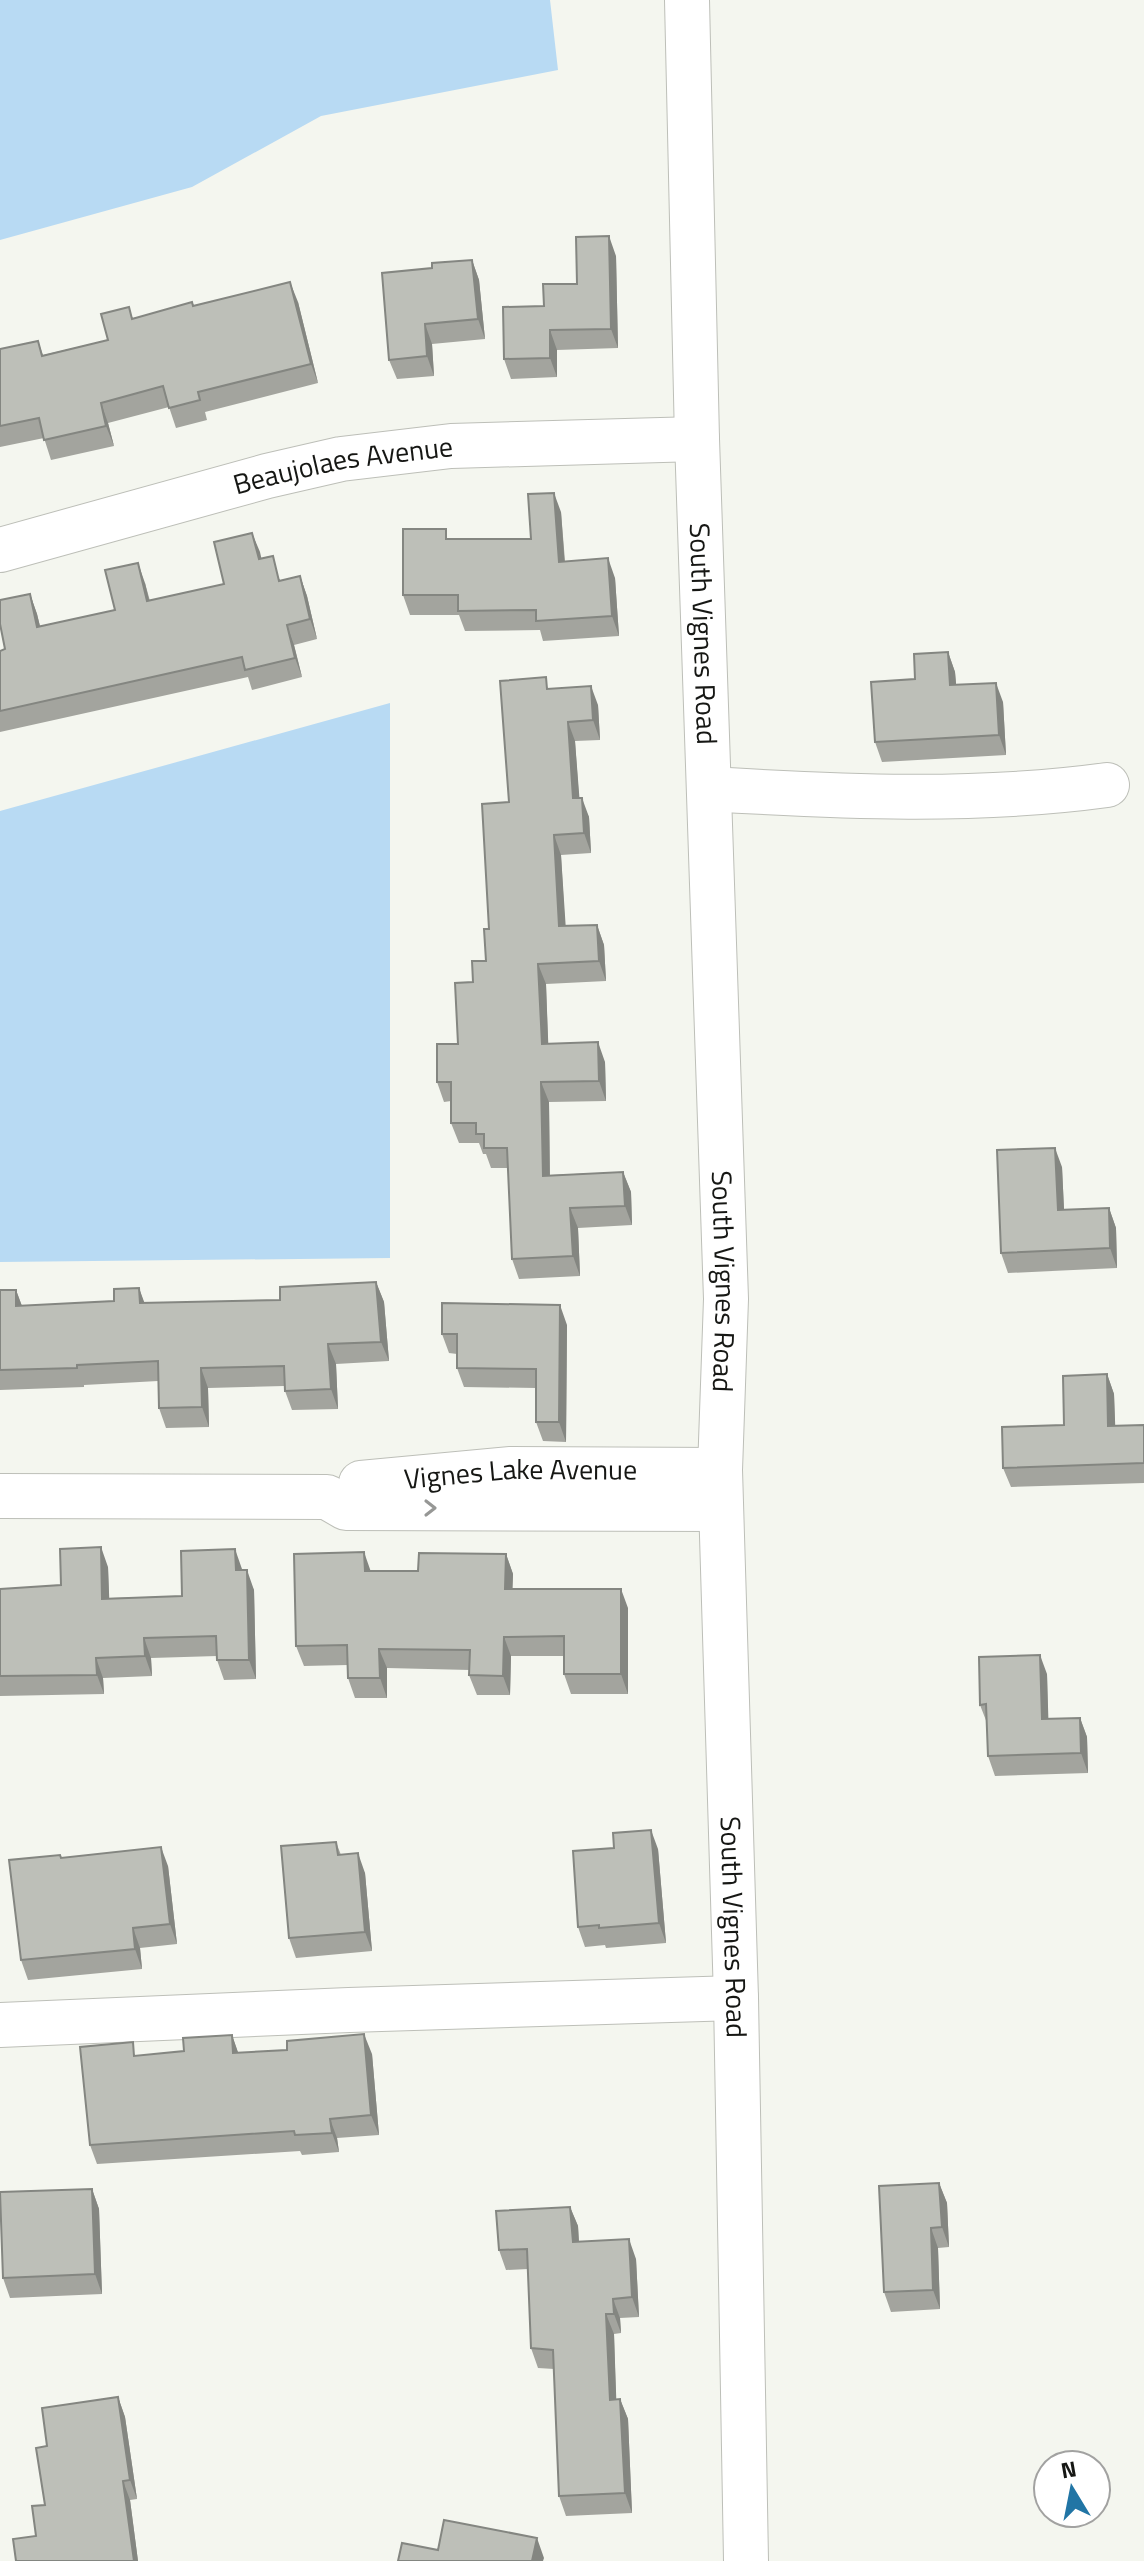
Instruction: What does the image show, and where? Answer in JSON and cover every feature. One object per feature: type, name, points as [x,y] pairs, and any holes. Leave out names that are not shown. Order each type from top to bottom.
[{"type":"street","name":"South Vignes Road","points":[[687,0],[697,439],[726,1299],[720,1490],[736,1998],[746,2561]]},
{"type":"street","name":"Beaujolaes Avenue","points":[[0,550],[267,476],[341,459],[451,446],[697,439]]},
{"type":"street","points":[[709,789],[927,797],[1047,793],[1107,785]]},
{"type":"street","name":"Vignes Lake Avenue","points":[[0,1496],[327,1497],[346,1508],[720,1490]]},
{"type":"street","points":[[0,2025],[365,2009],[736,1998]]},
{"type":"water","points":[[0,0],[550,0],[558,70],[321,116],[192,187],[0,240]]},
{"type":"water","points":[[390,703],[390,1258],[0,1262],[0,811]]},
{"type":"building","points":[[609,236],[611,329],[550,330],[550,358],[504,359],[503,307],[544,306],[543,284],[577,284],[576,237]]},
{"type":"building","points":[[472,260],[478,319],[425,324],[427,356],[389,360],[382,273],[432,268],[432,263]]},
{"type":"building","points":[[290,282],[311,364],[198,392],[200,400],[169,408],[163,386],[101,403],[106,426],[44,440],[39,418],[0,426],[0,349],[38,341],[42,356],[108,340],[101,314],[129,307],[132,319],[192,302],[193,306]]},
{"type":"building","points":[[554,493],[559,562],[608,558],[612,616],[536,621],[536,610],[458,611],[458,595],[403,595],[403,529],[446,529],[446,539],[531,539],[528,494]]},
{"type":"building","points":[[252,533],[259,559],[273,556],[279,581],[300,576],[310,619],[287,625],[295,658],[245,670],[242,657],[0,711],[0,651],[5,649],[0,624],[0,600],[30,594],[37,627],[115,610],[105,570],[138,563],[147,601],[224,584],[214,542]]},
{"type":"building","points":[[948,652],[950,685],[996,683],[999,735],[875,742],[871,682],[915,679],[914,654]]},
{"type":"building","points":[[546,677],[547,689],[591,686],[593,720],[568,722],[573,798],[582,798],[584,833],[554,835],[559,926],[597,925],[599,961],[538,964],[542,1044],[598,1042],[599,1081],[541,1082],[543,1176],[623,1172],[625,1206],[570,1208],[573,1256],[512,1259],[507,1148],[484,1148],[484,1134],[476,1134],[476,1123],[451,1123],[451,1082],[437,1082],[437,1044],[458,1044],[455,983],[473,982],[472,961],[486,961],[484,929],[489,929],[482,804],[509,802],[500,681]]},
{"type":"building","points":[[1055,1148],[1058,1210],[1109,1208],[1110,1248],[1001,1253],[997,1150]]},
{"type":"building","points":[[376,1282],[381,1342],[328,1344],[331,1389],[285,1391],[284,1366],[201,1368],[202,1407],[159,1408],[158,1361],[0,1370],[0,1290],[16,1290],[16,1306],[114,1301],[114,1289],[139,1288],[140,1303],[280,1300],[280,1287]]},
{"type":"building","points":[[442,1303],[560,1305],[559,1422],[536,1422],[536,1369],[457,1368],[457,1334],[442,1334]]},
{"type":"building","points":[[1107,1374],[1108,1426],[1144,1425],[1144,1463],[1003,1468],[1002,1427],[1064,1425],[1063,1376]]},
{"type":"building","points":[[101,1547],[102,1599],[182,1596],[181,1551],[235,1549],[236,1570],[247,1570],[249,1660],[217,1660],[216,1636],[144,1638],[145,1656],[96,1658],[97,1675],[0,1676],[0,1589],[61,1585],[60,1549]]},
{"type":"building","points":[[364,1552],[365,1571],[418,1571],[419,1553],[506,1554],[505,1589],[621,1589],[621,1674],[564,1674],[564,1636],[504,1637],[503,1676],[469,1675],[470,1650],[379,1649],[380,1678],[348,1678],[347,1645],[296,1646],[294,1554]]},
{"type":"building","points":[[1040,1655],[1042,1719],[1080,1718],[1081,1753],[988,1756],[986,1704],[980,1705],[979,1657]]},
{"type":"building","points":[[651,1830],[659,1923],[578,1927],[573,1851],[614,1848],[613,1833]]},
{"type":"building","points":[[336,1842],[338,1855],[358,1853],[365,1932],[289,1938],[281,1846]]},
{"type":"building","points":[[161,1847],[170,1924],[133,1928],[135,1949],[21,1960],[9,1860],[60,1855],[61,1858]]},
{"type":"building","points":[[364,2034],[371,2115],[330,2119],[332,2133],[295,2135],[294,2131],[90,2145],[80,2047],[133,2042],[134,2056],[184,2051],[183,2038],[232,2035],[233,2053],[287,2050],[287,2041]]},
{"type":"building","points":[[939,2183],[942,2227],[931,2228],[933,2290],[884,2292],[879,2186]]},
{"type":"building","points":[[92,2189],[95,2274],[3,2278],[0,2192]]},
{"type":"building","points":[[570,2207],[573,2242],[629,2239],[632,2297],[613,2299],[614,2314],[606,2314],[610,2400],[620,2399],[625,2493],[559,2496],[553,2350],[531,2348],[527,2249],[499,2250],[496,2211]]},
{"type":"building","points":[[118,2397],[130,2480],[123,2481],[134,2561],[16,2561],[13,2539],[36,2536],[32,2506],[45,2505],[36,2448],[47,2446],[42,2408]]},
{"type":"building","points":[[444,2520],[537,2538],[532,2561],[398,2561],[402,2543],[438,2550]]}]
